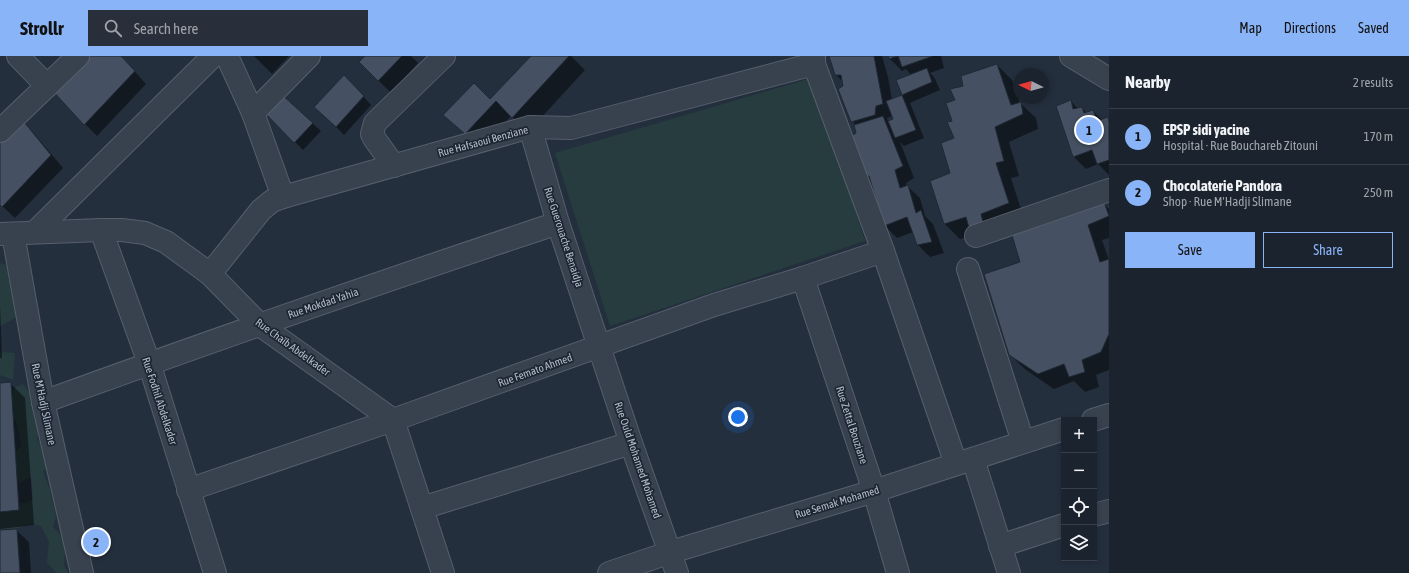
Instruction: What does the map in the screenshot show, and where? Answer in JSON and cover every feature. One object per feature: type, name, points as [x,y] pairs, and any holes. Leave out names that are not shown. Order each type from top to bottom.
[{"type":"street","points":[[18,56],[47,86]]},
{"type":"street","points":[[0,131],[78,56]]},
{"type":"street","points":[[35,232],[213,56]]},
{"type":"street","points":[[227,56],[253,113],[283,197]]},
{"type":"street","points":[[253,113],[309,56]]},
{"type":"street","points":[[394,166],[372,134],[375,123],[444,56]]},
{"type":"street","points":[[1071,56],[1109,79]]},
{"type":"street","points":[[814,60],[883,251],[964,461],[1000,546],[1008,573]]},
{"type":"street","name":"Rue Hafsaoui Benziane","points":[[210,274],[261,210],[272,201],[283,197],[530,127],[571,128],[814,60]]},
{"type":"street","name":"Rue Guerouache Benaidja","points":[[530,127],[558,223],[599,347]]},
{"type":"street","points":[[976,236],[1109,190]]},
{"type":"street","name":"Rue Mokdad Yahia","points":[[43,402],[149,363],[412,271],[558,223]]},
{"type":"street","name":"Rue Fodhil Abdelkader","points":[[101,230],[149,363],[215,573]]},
{"type":"street","name":"Rue Chaïb Abdelkader","points":[[6,234],[122,230],[145,233],[166,242],[210,274],[260,325],[393,420]]},
{"type":"street","name":"Rue M'Hadji Slimane","points":[[6,234],[82,573]]},
{"type":"street","name":"Rue Femato Ahmed","points":[[188,490],[393,420],[714,305],[803,278],[883,251]]},
{"type":"street","points":[[968,270],[1023,442]]},
{"type":"street","name":"Rue Zettal Bouziane","points":[[803,278],[874,491],[898,573]]},
{"type":"street","name":"Rue Ould Mohamed Mohamed","points":[[599,347],[630,443],[671,552],[677,573]]},
{"type":"street","points":[[1097,419],[1109,415]]},
{"type":"street","points":[[393,420],[443,573]]},
{"type":"street","name":"Rue Semak Mohamed","points":[[609,573],[671,552],[874,491],[1061,430]]},
{"type":"street","points":[[422,508],[630,443]]},
{"type":"street","points":[[1097,514],[1109,510]]},
{"type":"street","points":[[1000,546],[1061,526]]},
{"type":"green space","points":[[812,78],[865,241],[610,326],[555,153]]},
{"type":"green space","points":[[0,263],[11,266],[8,279],[20,295],[23,314],[0,326]]},
{"type":"green space","points":[[0,352],[15,353],[13,380],[0,375]]},
{"type":"green space","points":[[23,384],[35,400],[34,418],[41,428],[37,439],[50,458],[50,469],[43,471],[50,490],[56,516],[53,527],[66,541],[64,565],[68,573],[56,573],[47,562],[49,542],[41,526],[28,524],[6,533],[0,530],[0,502],[26,503],[33,499],[31,477],[20,483],[8,461],[21,445],[16,420],[4,417],[6,396],[16,387]]},
{"type":"building","points":[[84,56],[121,56],[135,71],[84,125],[50,88]]},
{"type":"building","points":[[365,56],[402,56],[378,81],[359,62]]},
{"type":"building","points":[[531,56],[569,56],[512,118],[496,101],[465,134],[443,115],[474,83],[490,99]]},
{"type":"building","points":[[829,56],[874,56],[883,104],[876,106],[875,115],[851,122],[838,89],[843,86],[841,75],[835,75]]},
{"type":"building","points":[[888,56],[898,56],[889,59]]},
{"type":"building","points":[[898,56],[933,56],[902,67]]},
{"type":"building","points":[[997,64],[1011,105],[1021,104],[1023,114],[995,127],[1004,161],[996,163],[1009,203],[981,214],[983,222],[969,228],[966,217],[944,224],[930,181],[950,173],[941,143],[954,138],[947,122],[952,121],[946,103],[955,100],[950,89],[963,86],[961,76]]},
{"type":"building","points":[[927,68],[932,82],[902,95],[896,80]]},
{"type":"building","points":[[344,75],[364,96],[336,127],[314,107]]},
{"type":"building","points":[[280,93],[313,123],[294,143],[262,110]]},
{"type":"building","points":[[902,95],[916,130],[895,138],[888,121],[893,119],[886,101]]},
{"type":"building","points":[[1071,100],[1073,109],[1082,107],[1084,113],[1093,110],[1097,121],[1108,117],[1109,160],[1097,164],[1092,150],[1073,157],[1056,106]]},
{"type":"building","points":[[883,116],[903,166],[895,170],[900,188],[908,185],[916,213],[921,210],[932,242],[917,245],[907,217],[884,226],[869,176],[864,176],[851,136],[856,133],[854,125]]},
{"type":"building","points":[[20,117],[51,155],[2,207],[0,205],[0,137]]},
{"type":"building","points":[[1104,202],[1109,216],[1088,225],[1100,262],[1109,259],[1109,334],[1101,352],[1082,360],[1085,372],[1069,377],[1064,364],[1038,374],[1009,355],[984,274],[1020,262],[1011,232]]},
{"type":"building","points":[[11,382],[19,510],[0,512],[0,383]]},
{"type":"building","points":[[17,529],[20,573],[0,573],[0,530]]},
{"type":"place","name":"EPSP sidi yacine","points":[[1089,130]]},
{"type":"place","name":"Chocolaterie Pandora","points":[[96,542]]}]
